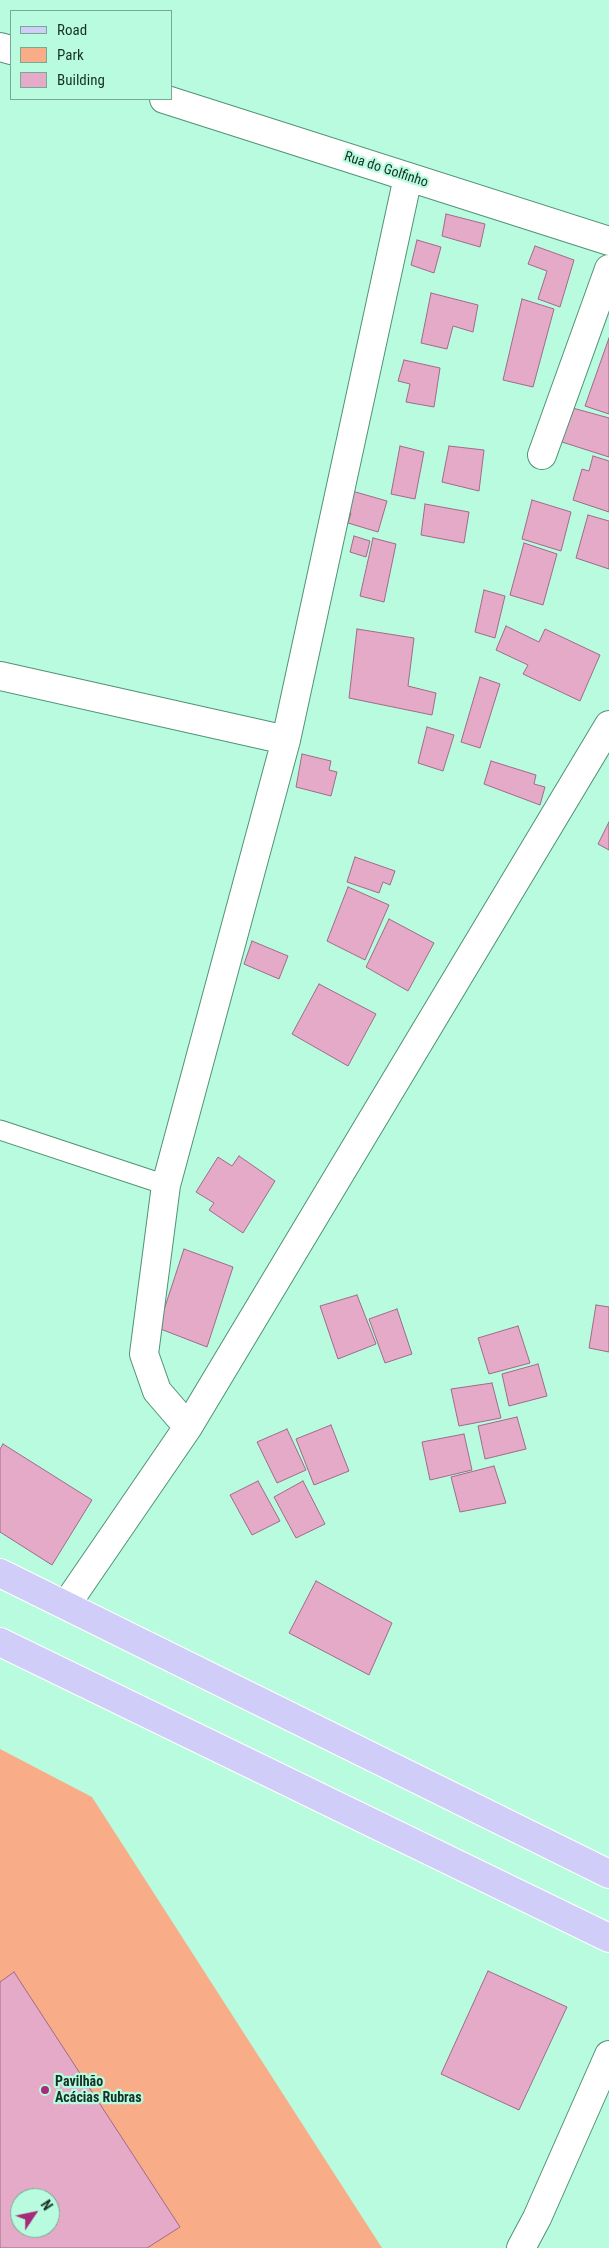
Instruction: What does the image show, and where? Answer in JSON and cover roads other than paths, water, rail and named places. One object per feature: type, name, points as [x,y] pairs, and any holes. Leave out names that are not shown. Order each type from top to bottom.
[{"type":"main road","points":[[0,1573],[609,1874]]},
{"type":"main road","points":[[0,1642],[609,1938]]},
{"type":"street","name":"Rua do Golfinho","points":[[167,100],[609,242]]},
{"type":"street","points":[[188,1426],[156,1391],[144,1354],[166,1185],[286,740],[408,177]]},
{"type":"street","points":[[542,455],[609,269]]},
{"type":"street","points":[[0,676],[286,740]]},
{"type":"street","points":[[66,1605],[188,1426],[609,725]]},
{"type":"street","points":[[521,2248],[537,2218],[609,2055]]},
{"type":"lane","points":[[0,1130],[166,1185]]},
{"type":"place","name":"Pavilhão Acácias Rubras","points":[[45,2090]]}]
